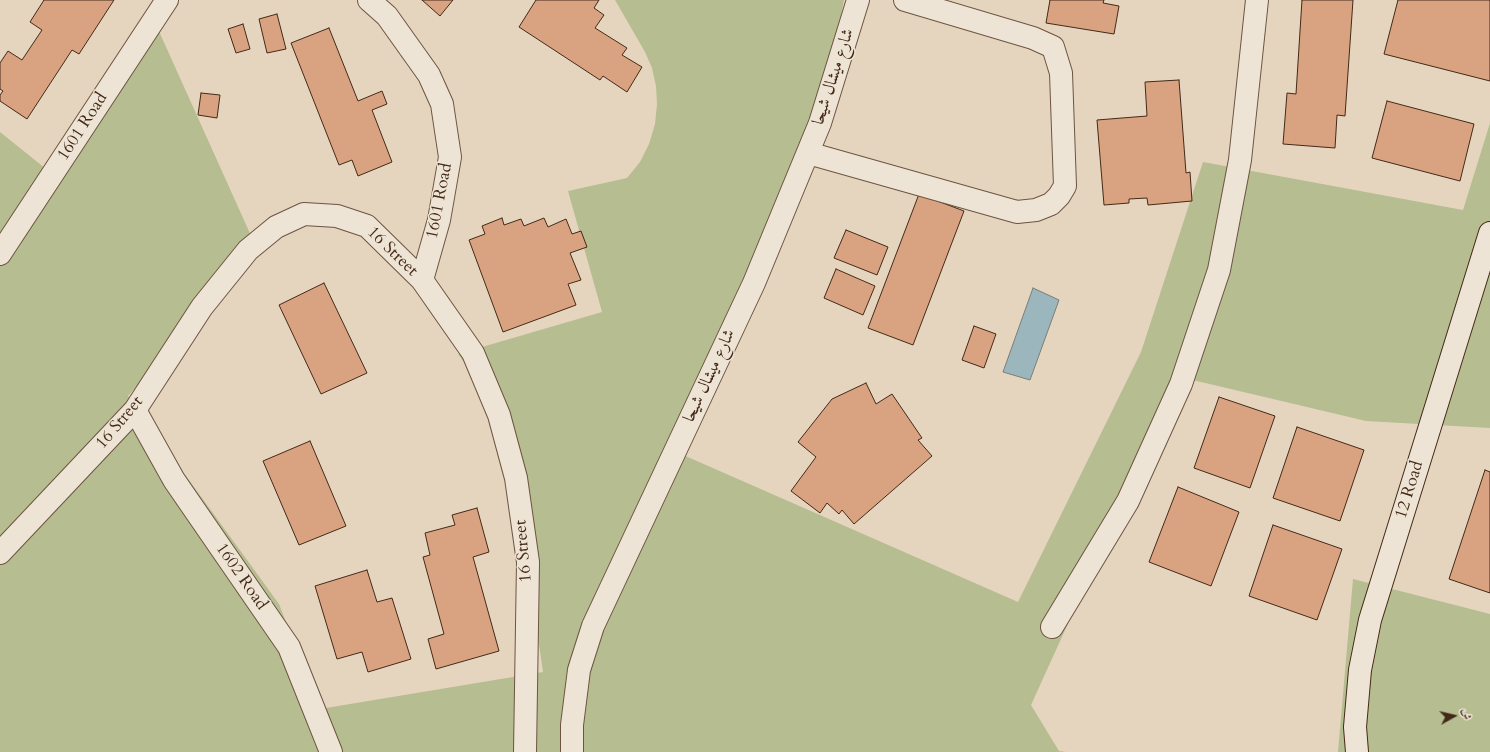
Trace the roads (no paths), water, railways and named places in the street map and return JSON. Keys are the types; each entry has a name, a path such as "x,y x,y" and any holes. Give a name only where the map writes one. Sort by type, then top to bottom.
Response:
{"street":[{"name":"1601 Road","path":"0,254 167,0"},
{"name":"1601 Road","path":"369,0 387,16 429,75 442,104 450,157 438,220 422,280"},
{"name":"شارع ميشال شيحا","path":"572,752 572,726 579,670 593,626 754,283 820,123 858,0"},
{"path":"808,153 1017,212 1036,210 1051,204 1059,196 1065,186 1061,73 1053,47 1032,38 905,0"},
{"path":"1052,627 1128,502 1181,384 1219,270 1240,160 1257,0"},
{"name":"16 Street","path":"0,553 135,410 202,307 248,250 276,227 304,214 337,216 367,226 422,280 473,353 499,415 516,478 528,562 525,752"},
{"name":"12 Road","path":"1357,752 1355,727 1360,670 1370,620 1490,233"},
{"name":"1602 Road","path":"135,410 174,480 290,647 330,752"}],"water":[{"path":"1033,288 1059,300 1030,380 1003,372"}]}
